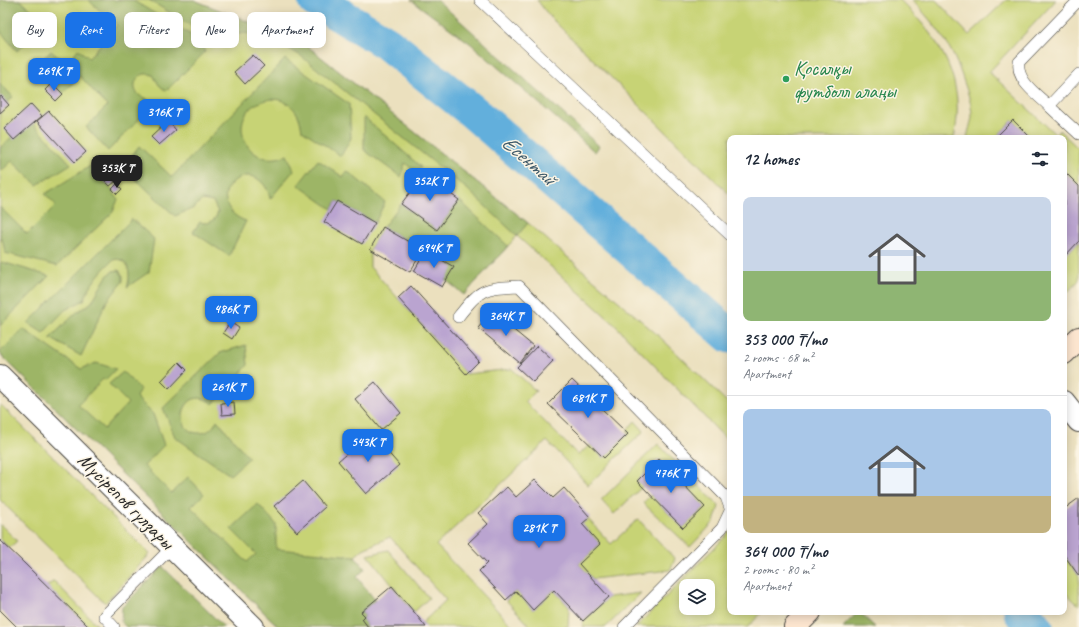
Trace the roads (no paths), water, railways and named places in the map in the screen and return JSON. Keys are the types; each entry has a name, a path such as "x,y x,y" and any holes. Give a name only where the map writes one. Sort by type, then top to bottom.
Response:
{"main road":[{"path":"1067,350 1079,338"},
{"path":"795,627 807,615"}],"street":[{"name":"Мүсірепов гүлзары","path":"0,376 253,627"}],"lane":[{"path":"480,0 727,232"},
{"path":"1078,1 1019,62 1018,70 1022,79 1079,134"},
{"path":"1049,106 1079,74"},
{"path":"458,317 472,299 488,288 519,286 726,497 727,500"},
{"path":"624,627 722,528 727,517"},
{"path":"114,627 104,616 172,547"}],"waterway":[{"name":"Есентай","path":"315,0 387,43 472,111 727,333"},
{"name":"Есентай","path":"1024,615 1036,627"}],"place":[{"name":"Қосалқы футболл алаңы","path":"786,79"}]}
